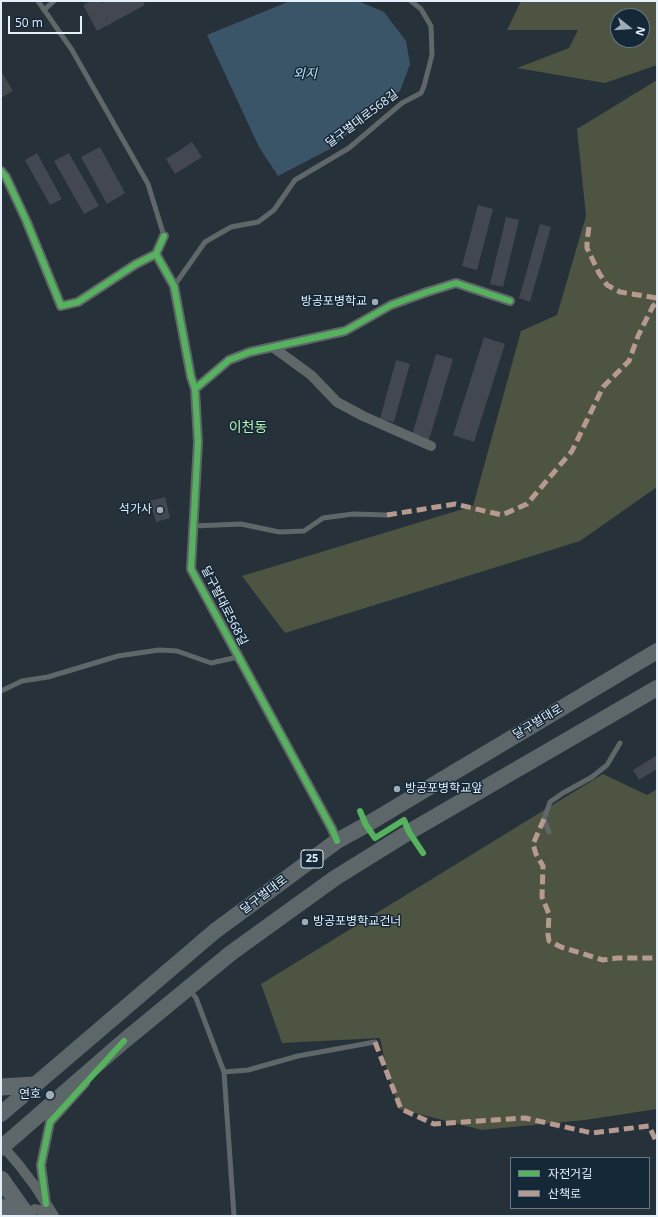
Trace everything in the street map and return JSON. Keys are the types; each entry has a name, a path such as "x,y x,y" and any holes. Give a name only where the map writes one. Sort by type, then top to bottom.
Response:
{"highway":[{"path":"1,1087 35,1085"},
{"path":"1,1179 26,1216"},
{"path":"1,1207 7,1216"}],"main road":[{"name":"달구벌대로","path":"1,1114 215,931 337,841 657,651"},
{"name":"25","path":"1,1146 124,1041 231,953 335,878 409,832 657,688"}],"street":[{"path":"1,171 6,177 26,220 61,306 78,302 136,264 156,254 164,236"},
{"path":"156,254 174,286"},
{"path":"195,389 229,360 250,352 274,348 345,331 391,305 456,283 510,301"},
{"name":"달구벌대로568길","path":"174,286 191,377 195,389 198,442 192,569 238,657 332,829 337,841"},
{"path":"274,348 311,375 337,402 363,416 431,446"},
{"path":"46,1204 41,1165 50,1122 124,1041"},
{"path":"1,1146 19,1165 46,1204 52,1216"},
{"path":"26,1216 35,1209 42,1210 52,1216"}],"lane":[{"path":"38,1 72,50 148,184 164,236"},
{"path":"44,10 54,1"},
{"name":"달구벌대로568길","path":"174,286 205,242 231,227 258,222 274,210 295,180 349,148 402,103 421,94 432,55 431,26 421,9 411,1"},
{"path":"193,526 241,524 279,532 304,531 323,518 353,514 387,516"},
{"name":"달구벌대로568길","path":"1,691 22,681 48,677 118,656 159,650 177,651 211,664 238,657"},
{"path":"549,832 544,819 550,802 592,777 607,766 620,743"},
{"path":"188,988 196,998 224,1072 234,1216"},
{"path":"224,1072 248,1070 298,1056 375,1042"}],"green space":[{"path":"521,1 657,1 657,65 605,83 517,68 569,48 578,30 507,30"},
{"path":"657,80 657,487 580,541 285,633 242,576 473,506 521,331 557,315 586,216 577,129"},
{"path":"603,774 647,795 657,789 657,1109 585,1120 482,1130 399,1109 387,1071 380,1038 282,1043 261,984"}],"water":[{"name":"외지","path":"290,1 358,1 384,12 406,41 410,64 400,91 376,108 330,149 278,176 259,147 207,35"}],"building":[{"path":"91,1 100,1 101,3 105,1 143,1 145,5 97,31 83,5"},
{"path":"1,71 13,91 1,98"},
{"path":"192,142 202,157 175,174 166,159"},
{"path":"100,147 125,193 107,204 81,157"},
{"path":"37,153 62,199 50,205 25,160"},
{"path":"69,153 99,206 84,214 54,161"},
{"path":"478,205 493,209 477,270 462,266"},
{"path":"506,217 519,220 503,287 490,284"},
{"path":"540,224 551,227 530,302 519,298"},
{"path":"484,337 505,344 474,442 453,435"},
{"path":"436,354 453,359 429,440 412,435"},
{"path":"396,360 410,364 394,422 380,419"},
{"name":"석가사","path":"165,497 170,518 156,522 150,501"},
{"path":"657,755 657,769 639,780 633,770"}],"marked path":[{"path":"589,227 587,248 599,273 607,285 620,292 657,298"},
{"path":"387,515 455,504 502,515 527,504 572,451 603,387 629,361 638,336 653,306 657,303"},
{"path":"544,819 533,844 536,854 543,866 542,897 549,914 549,941 561,947 603,960 617,958 657,958"},
{"path":"375,1042 401,1109 434,1124 525,1118 592,1133 649,1126 657,1143"}],"cycle path":[{"path":"1,171 6,177 26,220 61,306 78,302 136,264 156,254"},
{"path":"164,236 156,254 174,286 191,377 195,389 198,442 191,569 332,829 337,841"},
{"path":"195,389 229,360 250,352 345,331 391,305 456,283 510,301"},
{"path":"360,811 366,825 375,838 404,820 409,832 423,853"},
{"path":"46,1204 41,1165 50,1122 124,1041"}],"place":[{"name":"방공포병학교","path":"375,302"},
{"name":"석가사","path":"160,510"},
{"name":"방공포병학교앞","path":"397,789"},
{"name":"방공포병학교건너","path":"305,922"},
{"name":"연호","path":"50,1095"}],"district":[{"name":"이천동","path":"248,428"}]}
